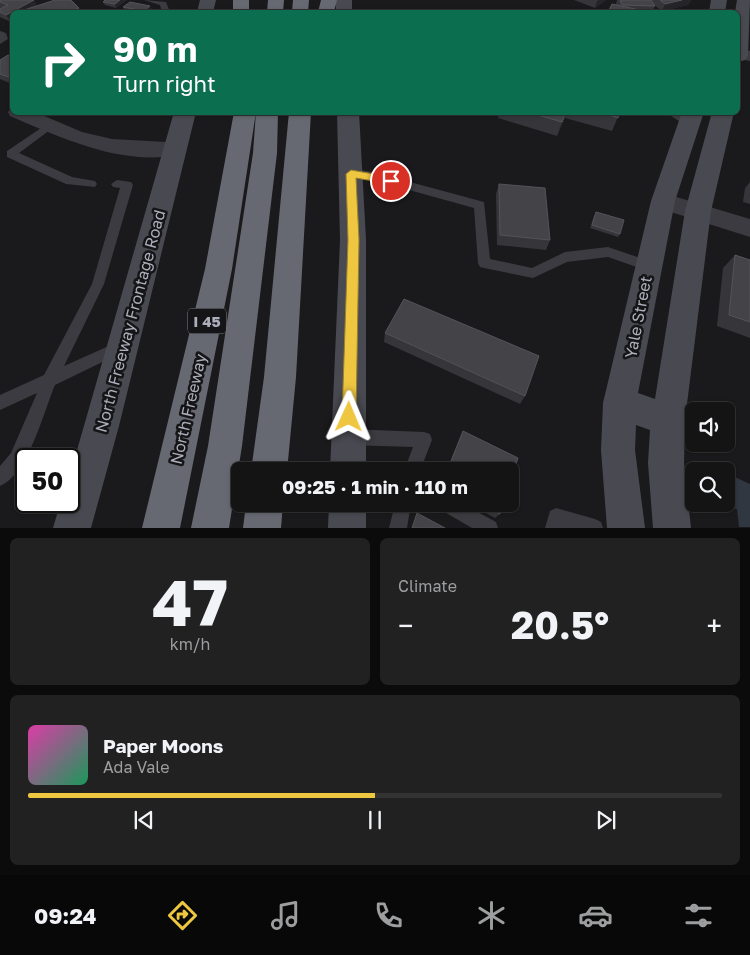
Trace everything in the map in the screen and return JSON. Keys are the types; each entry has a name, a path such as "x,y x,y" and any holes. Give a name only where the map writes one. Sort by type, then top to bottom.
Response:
{"highway":[{"name":"North Freeway","path":"161,528 196,374 236,180 245,115"},
{"name":"I 45","path":"210,528 225,446 265,153 267,115"},
{"path":"270,462 280,377 300,116"},
{"path":"262,528 264,512"}],"main road":[{"path":"740,39 745,0"},
{"name":"North Freeway Frontage Road","path":"72,528 124,345 184,115"},
{"path":"348,115 353,240 348,462"},
{"path":"672,528 666,464 668,420 698,212 722,115"},
{"name":"Yale Street","path":"626,528 618,450 620,403 663,201 691,118"},
{"path":"620,403 668,420"},
{"path":"347,528 348,512"}],"street":[{"path":"24,115 50,126 112,146 148,149 177,148"},
{"path":"663,201 750,228"}],"lane":[{"path":"148,0 163,4 165,10"},
{"path":"50,126 11,154 70,181 91,184"},
{"path":"351,174 373,176 480,205 484,263 533,273 565,257 608,252 648,266"},
{"path":"1,476 17,459 50,379 98,284 127,185 117,184"},
{"path":"0,403 124,345"},
{"path":"349,437 424,440 415,462"},
{"path":"398,528 401,512"},
{"path":"461,512 490,528"},
{"path":"554,528 556,517 595,528"}],"shaded area":[{"path":"735,477 750,484 750,527 739,527 737,509 735,509"}],"building":[{"path":"0,0 34,0 15,10 10,10 10,13 6,15 0,12 0,9 8,5 0,2"},
{"path":"55,0 71,0 79,8 73,10 24,10"},
{"path":"105,0 120,0 115,4 103,2"},
{"path":"620,0 651,0 655,6 622,5"},
{"path":"660,0 682,0 665,4"},
{"path":"130,2 150,6 145,10 123,7"},
{"path":"612,4 640,10 609,10"},
{"path":"8,55 10,56 10,77 0,74 0,60"},
{"path":"538,115 565,115 562,122"},
{"path":"499,184 545,188 550,240 500,235"},
{"path":"596,212 624,220 620,234 592,225"},
{"path":"735,255 750,260 750,322 729,315"},
{"path":"404,299 539,356 525,396 385,333"},
{"path":"463,431 518,458 517,462 451,462"},
{"path":"417,513 445,528 412,528"}],"route":[{"path":"349,417 353,240 351,174 373,176 391,181"}]}
